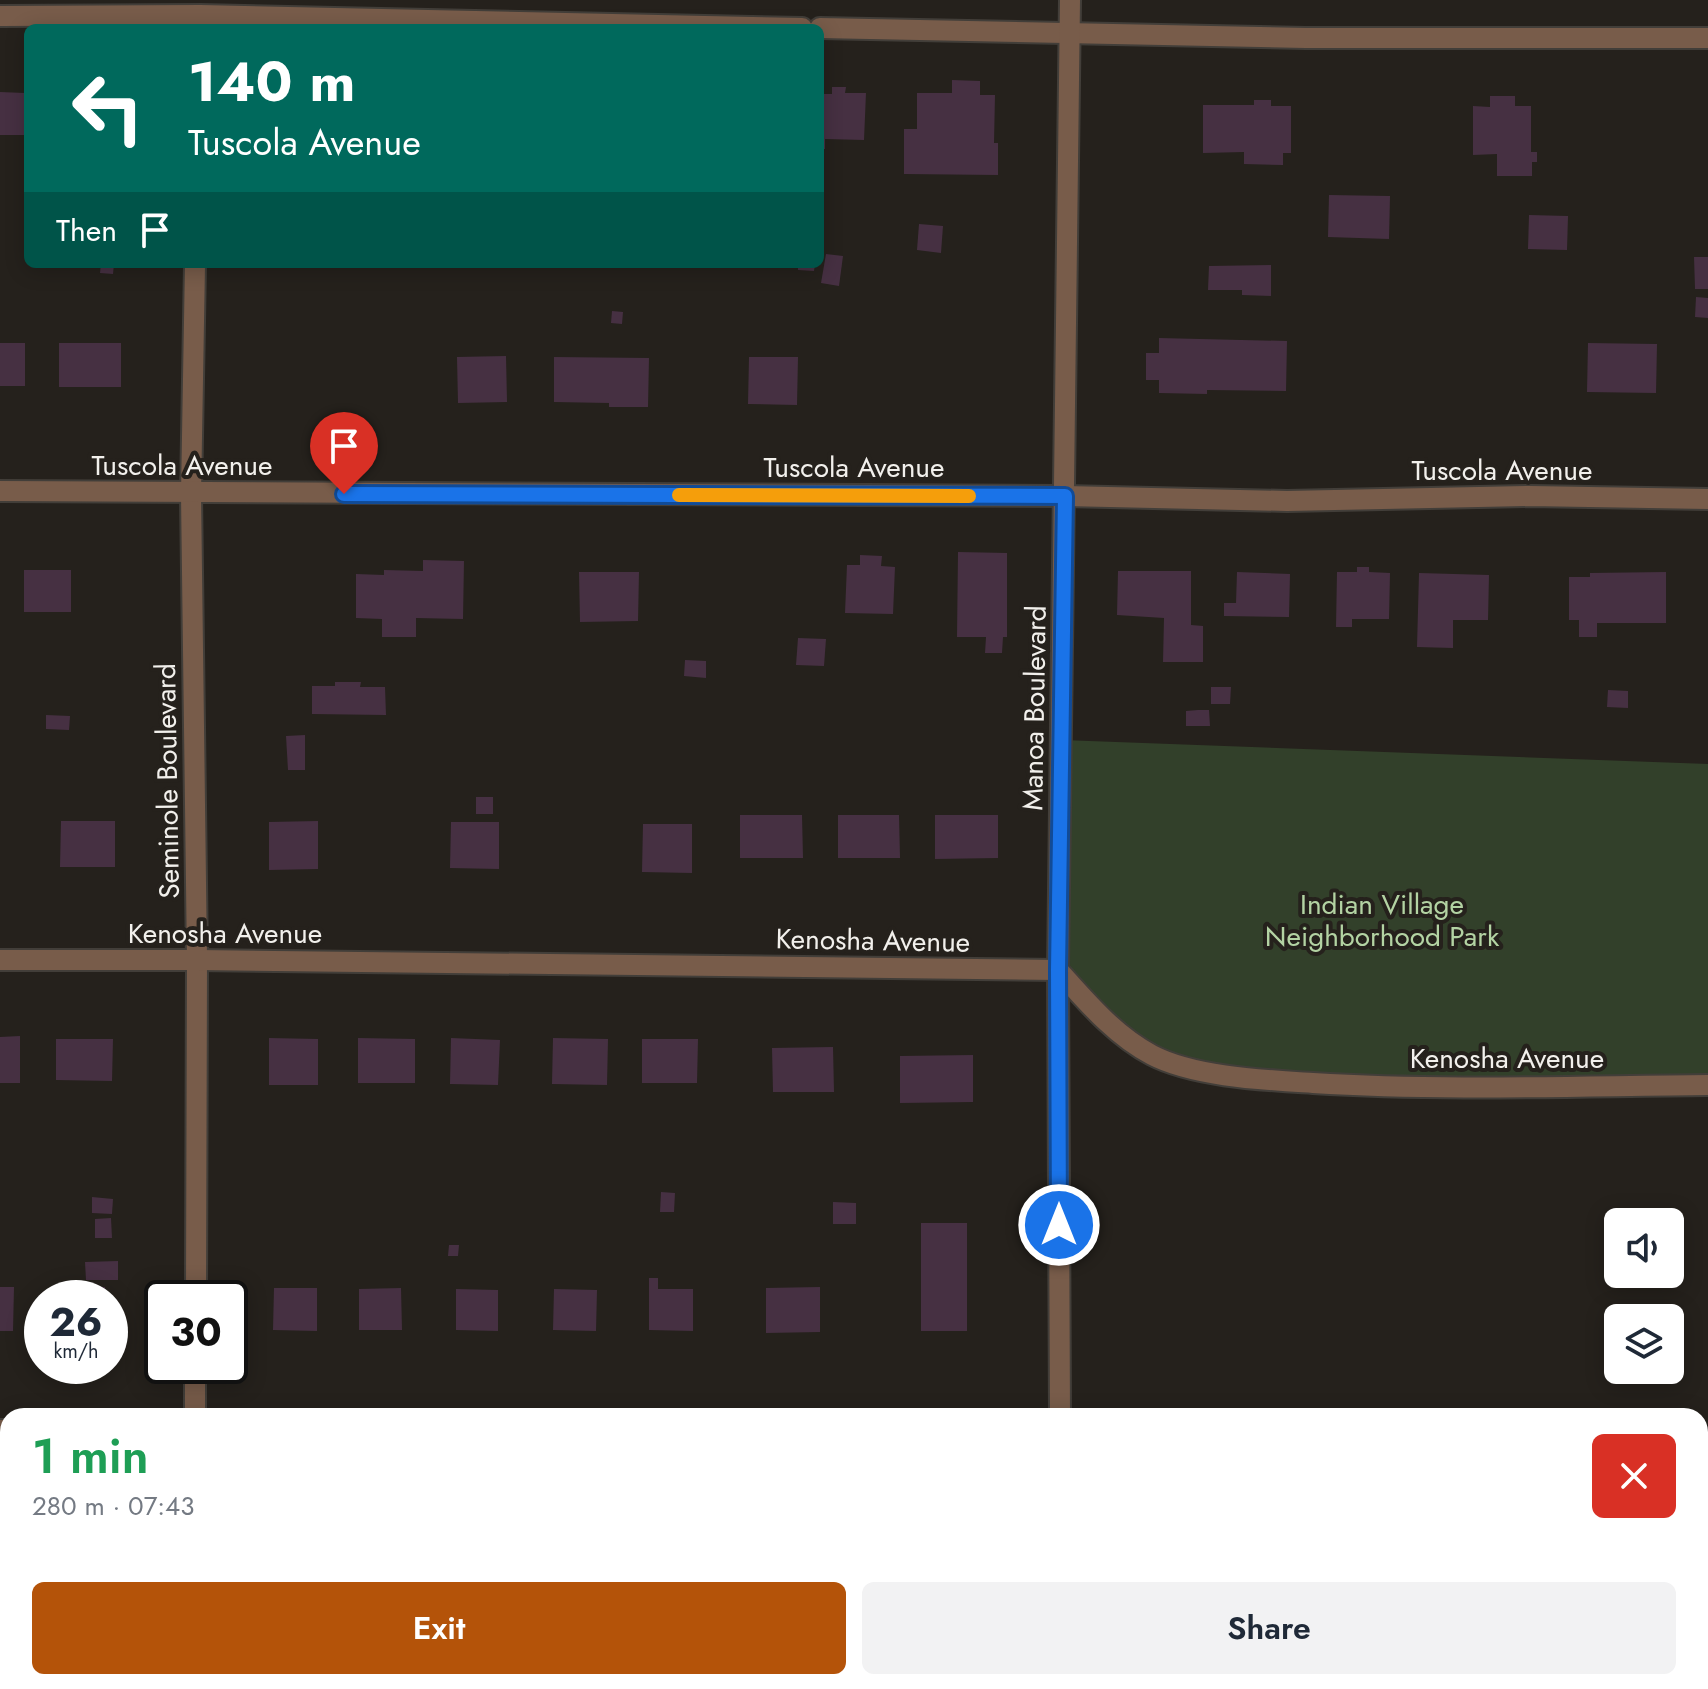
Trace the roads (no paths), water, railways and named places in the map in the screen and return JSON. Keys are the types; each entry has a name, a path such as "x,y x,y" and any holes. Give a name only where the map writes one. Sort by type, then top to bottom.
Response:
{"street":[{"name":"Manoa Boulevard","path":"1060,1408 1058,970 1070,0"},
{"path":"0,16 200,14 630,24"},
{"path":"824,28 1306,38 1708,38"},
{"name":"Seminole Boulevard","path":"195,268 191,494 197,960 196,1280"},
{"name":"Tuscola Avenue","path":"0,491 1065,496 1287,501 1530,496 1708,499"},
{"name":"Kenosha Avenue","path":"0,960 1058,970 1103,1021 1153,1055 1207,1072 1270,1081 1373,1087 1708,1085"},
{"path":"195,1384 195,1408"}],"park label":[{"name":"Indian Village Neighborhood Park","path":"1382,920"}]}
